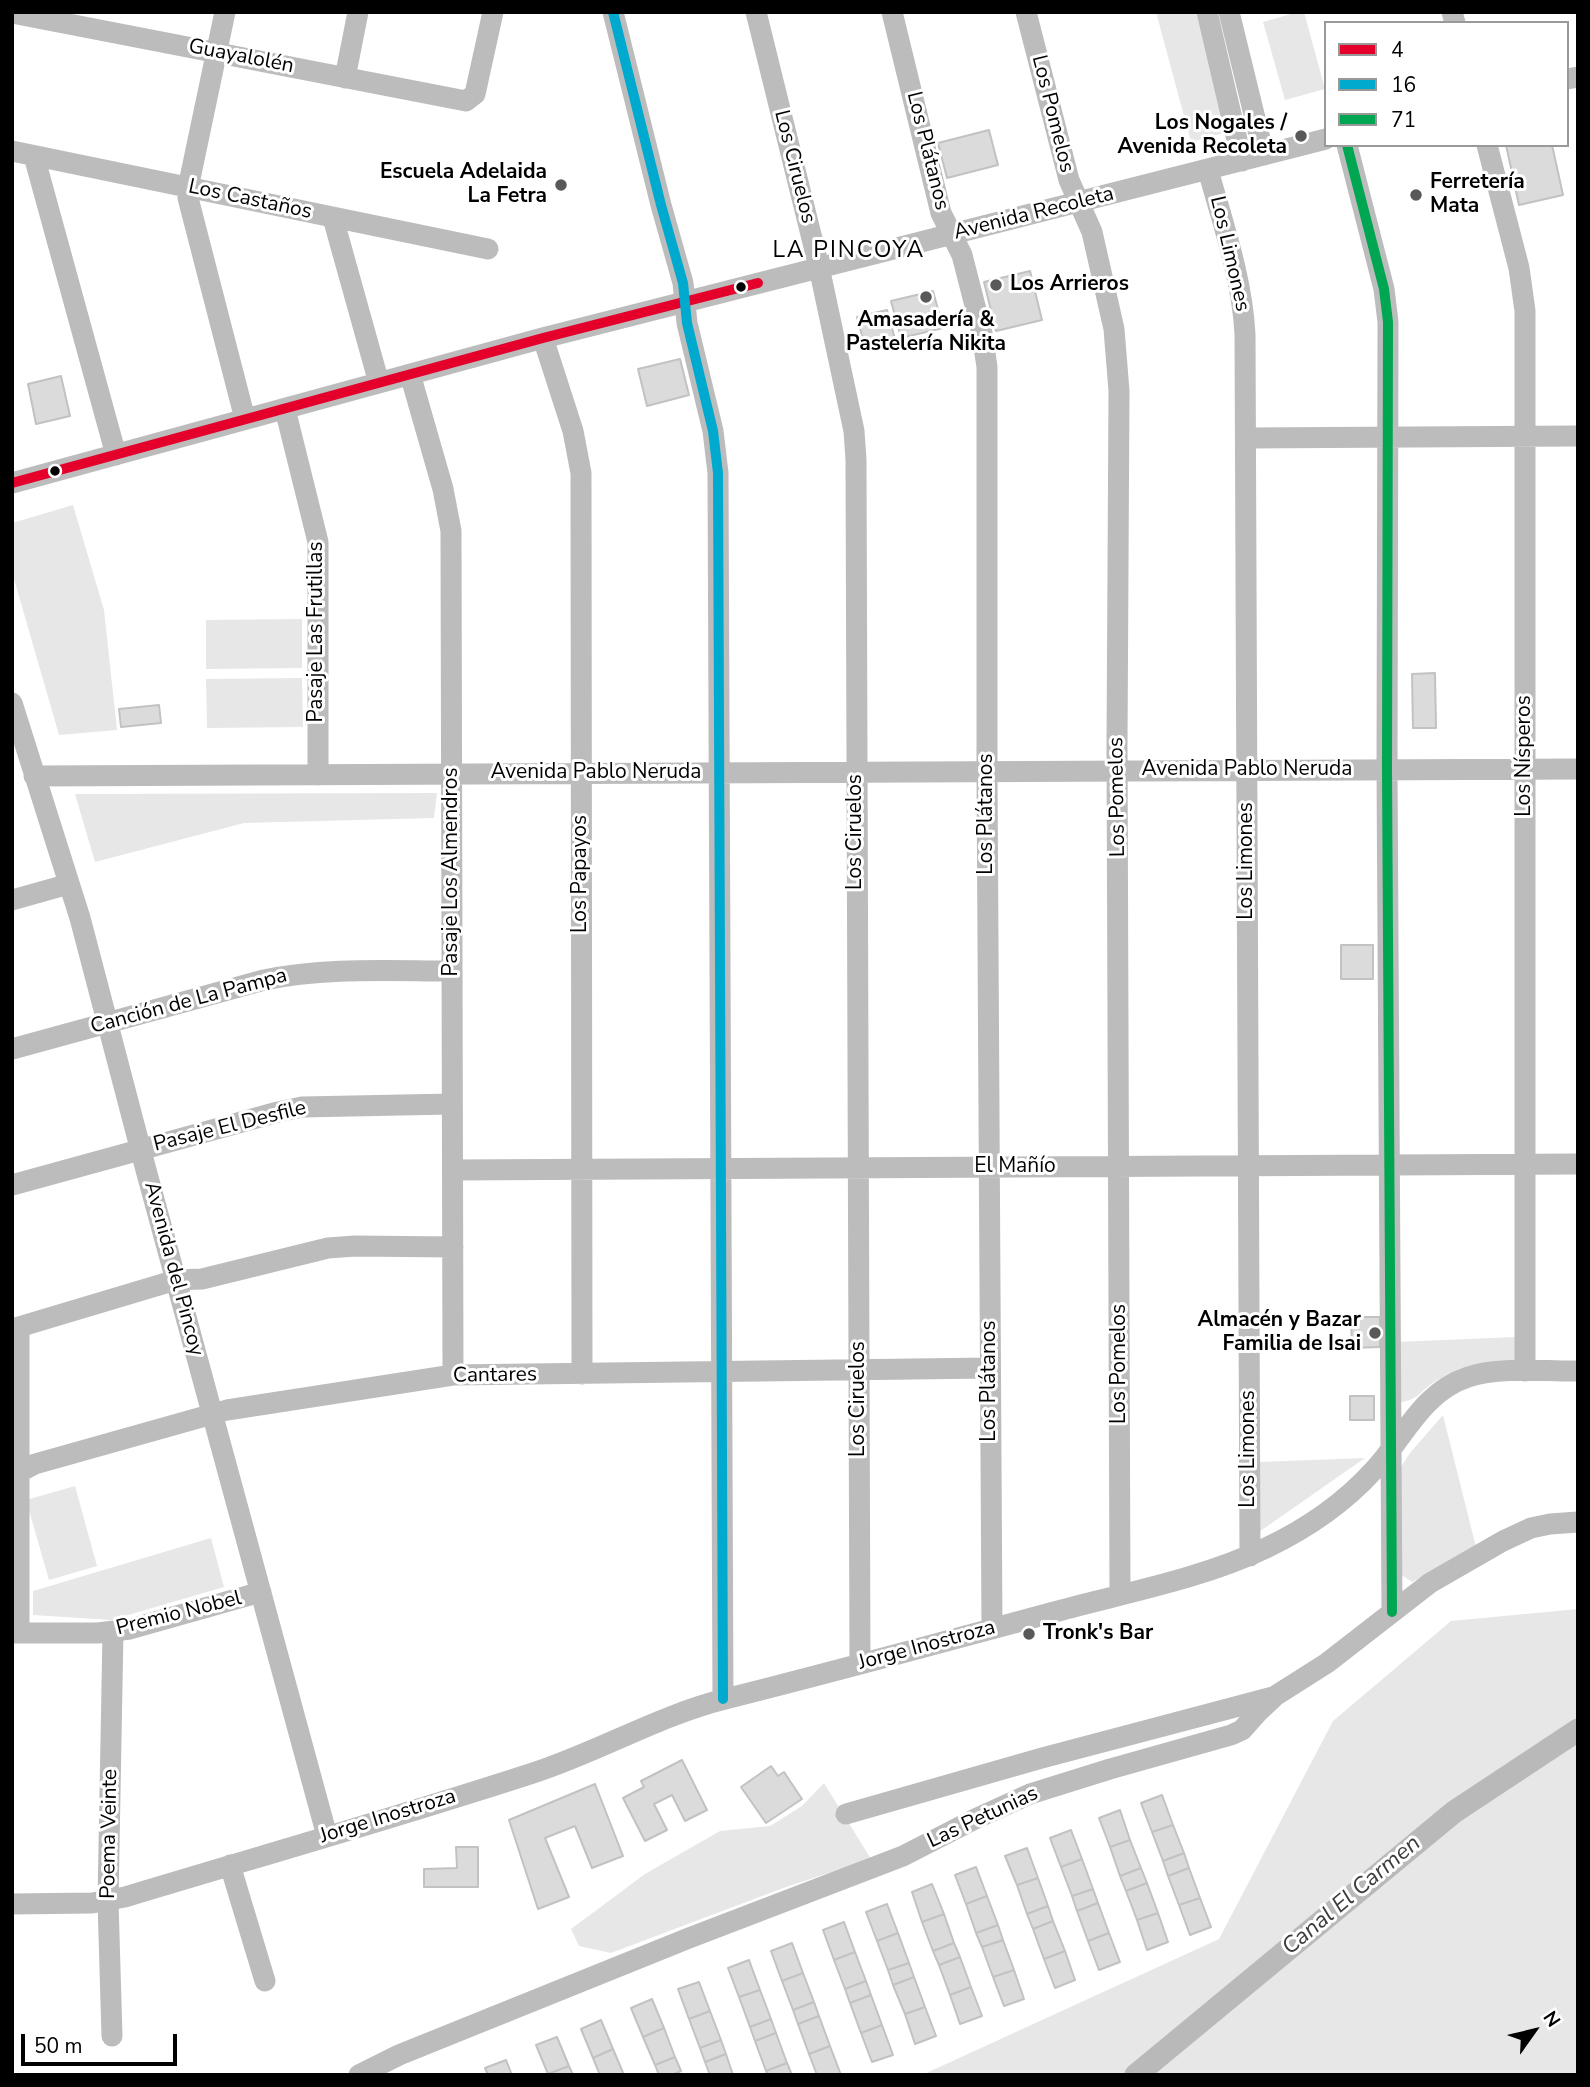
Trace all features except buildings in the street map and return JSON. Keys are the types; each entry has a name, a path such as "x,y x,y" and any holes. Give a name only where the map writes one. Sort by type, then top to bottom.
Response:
{"street":[{"path":"225,12 188,188 190,212 245,419"},
{"path":"345,78 358,12"},
{"name":"Guayalolén","path":"12,13 89,20 216,53 462,101 469,100 475,94 493,12"},
{"path":"613,12 683,283 687,323 713,431 718,473 723,1699"},
{"name":"Los Ciruelos","path":"756,12 819,267 854,431 860,1664"},
{"name":"Los Plátanos","path":"892,12 941,213 962,255 982,333 987,367 992,1629"},
{"name":"Los Pomelos","path":"1027,12 1069,180 1092,232 1114,329 1118,361 1120,1595"},
{"path":"1207,12 1242,161"},
{"path":"1229,12 1264,155"},
{"name":"Avenida Recoleta","path":"12,483 543,338 1324,140"},
{"path":"1348,147 1384,289 1388,322 1387,769 1392,1612"},
{"name":"Los Nísperos","path":"1488,147 1524,297 1525,1371"},
{"name":"Los Castaños","path":"12,151 488,249"},
{"path":"34,156 116,455"},
{"name":"Los Limones","path":"1208,170 1244,309 1250,1556"},
{"path":"333,218 379,383"},
{"name":"Los Papayos","path":"543,338 573,431 581,473 582,1374"},
{"name":"Pasaje Los Almendros","path":"410,374 443,489 451,531 453,1375"},
{"name":"Pasaje Las Frutillas","path":"285,408 318,542 318,775"},
{"path":"1246,438 1578,436"},
{"name":"Avenida del Pincoy","path":"12,703 80,918 106,1023 327,1836"},
{"name":"Avenida Pablo Neruda","path":"34,776 1578,769"},
{"path":"12,900 69,884"},
{"name":"Canción de La Pampa","path":"12,1049 290,974 452,971"},
{"name":"Pasaje El Desfile","path":"12,1185 278,1111 302,1107 453,1104"},
{"name":"El Mañío","path":"453,1170 1578,1164"},
{"path":"16,1633 16,1328 176,1280 202,1279 328,1248 453,1247"},
{"name":"Cantares","path":"16,1474 35,1464 227,1410 453,1375 990,1368"},
{"name":"Jorge Inostroza","path":"12,1904 108,1901 536,1772 723,1699 1208,1571 1250,1556 1294,1533 1335,1505 1365,1479 1391,1450 1418,1412 1433,1397 1457,1381 1480,1374 1578,1371"},
{"name":"Las Petunias","path":"359,2075 400,2055 688,1938 903,1856 1030,1794 1231,1735 1242,1730 1275,1696 1326,1663 1430,1583 1531,1528 1578,1522"},
{"name":"Premio Nobel","path":"16,1633 113,1632 261,1592"},
{"name":"Poema Veinte","path":"112,2036 108,1901 113,1632"},
{"path":"846,1814 1275,1696"},
{"path":"230,1865 265,1981"}],"shaded area":[{"path":"1156,12 1196,12 1227,132 1191,142"},
{"path":"1304,12 1324,89 1285,100 1263,22"},
{"path":"73,505 104,610 117,730 59,735 12,572 12,523"},
{"path":"302,619 302,668 206,669 206,620"},
{"path":"302,678 303,727 207,728 206,679"},
{"path":"437,793 434,818 244,823 95,862 75,794"},
{"path":"1516,1337 1516,1362 1484,1363 1466,1367 1446,1375 1415,1397 1399,1402 1396,1342"},
{"path":"1443,1415 1476,1547 1412,1582 1400,1574 1399,1470"},
{"path":"1365,1458 1256,1534 1259,1462"},
{"path":"75,1486 97,1566 49,1580 26,1500"},
{"path":"211,1538 224,1587 111,1620 33,1615 33,1591"},
{"path":"1578,1609 1578,2075 922,2075 1219,1939 1333,1721 1451,1621"},
{"path":"824,1783 871,1859 786,1887 611,1953 579,1946 571,1929 645,1874 720,1831 770,1826 802,1806"}],"waterway":[{"name":"Canal El Carmen","path":"1136,2075 1454,1812 1578,1730"}],"transit line":[{"name":"16","path":"613,12 683,283 687,323 713,431 718,473 723,1699"},
{"name":"71","path":"1348,147 1384,289 1388,322 1387,769 1392,1612"},
{"name":"4","path":"12,483 543,338 758,283"}],"place":[{"name":"Los Nogales / Avenida Recoleta","path":"1301,136"},
{"name":"Escuela Adelaida La Fetra","path":"561,185"},
{"name":"Ferretería Mata","path":"1416,195"},
{"name":"Los Arrieros","path":"996,285"},
{"name":"Amasadería & Pastelería Nikita","path":"926,297"},
{"name":"Almacén y Bazar Familia de Isai","path":"1375,1333"},
{"name":"Tronk's Bar","path":"1029,1634"}],"district":[{"name":"LA PINCOYA","path":"849,251"}]}
